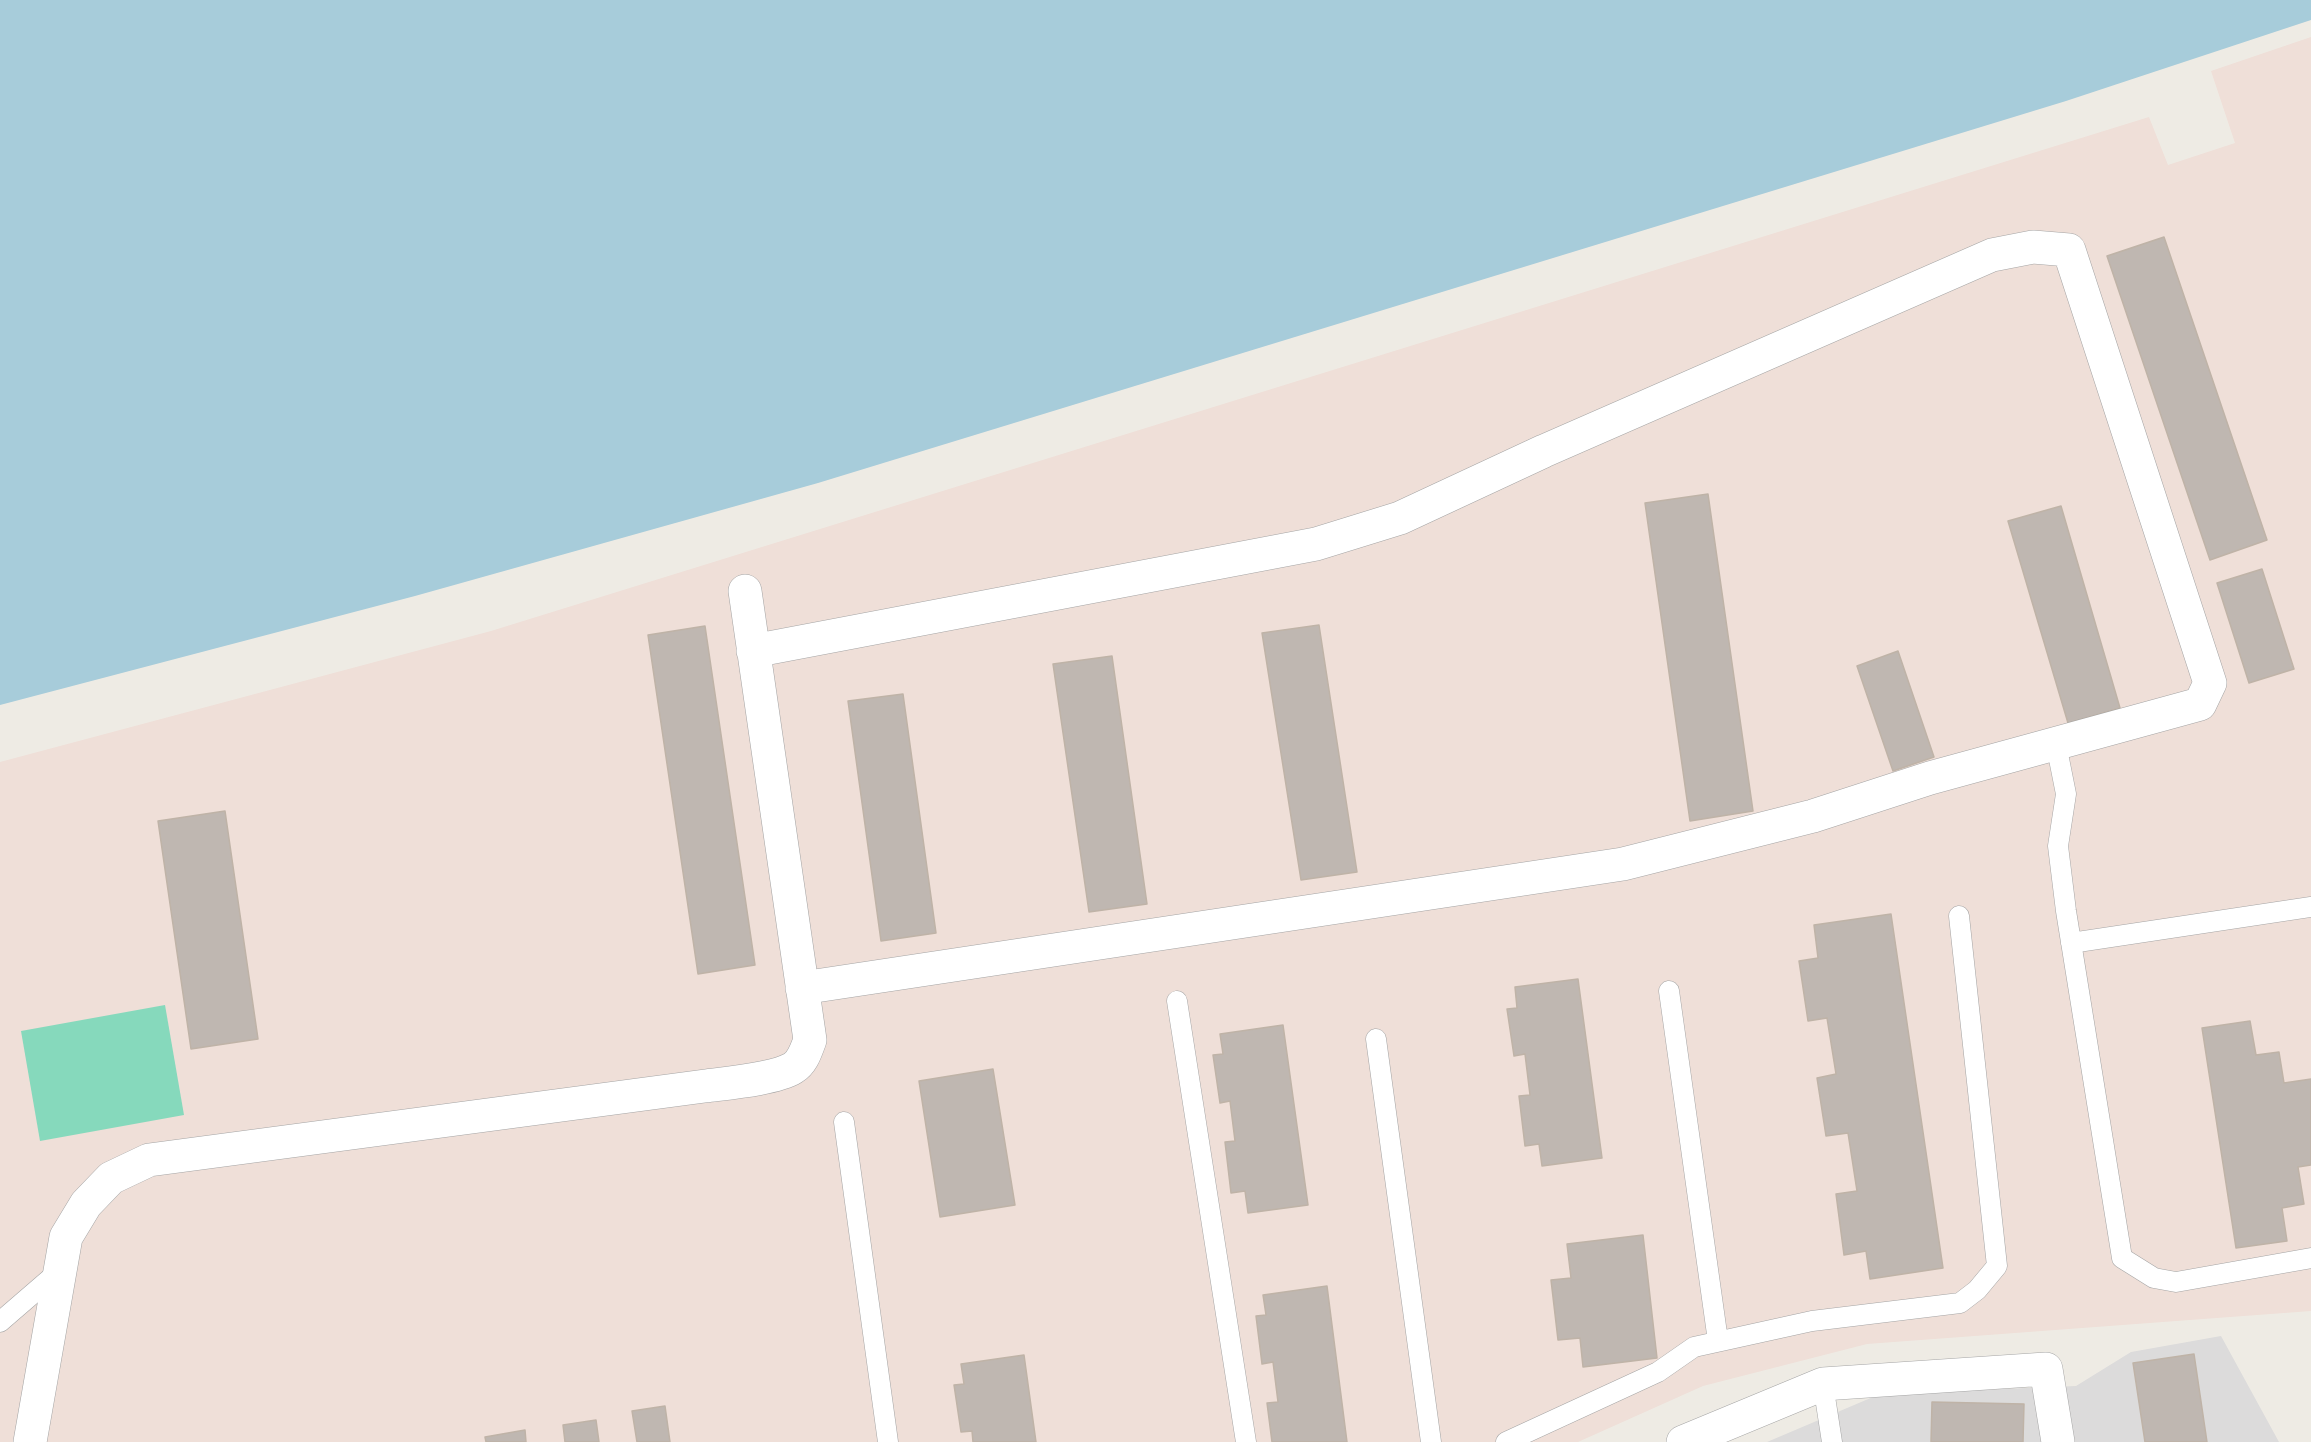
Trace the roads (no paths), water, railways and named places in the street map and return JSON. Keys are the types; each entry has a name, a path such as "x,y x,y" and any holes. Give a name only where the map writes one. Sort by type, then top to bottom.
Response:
{"street":[{"path":"753,651 1316,544 1400,518 1544,451 1992,255 2033,247 2069,250 2210,682 2200,704 1930,778 1813,816 1623,864 802,988"},
{"path":"30,1442 66,1237 86,1203 111,1178 149,1160 773,1075 794,1068 803,1058 810,1040 744,591"},
{"path":"1683,1442 1823,1384 2046,1369 2058,1442"}],"lane":[{"path":"2056,744 2066,794 2058,846 2071,943 2122,1258 2154,1278 2175,1282 2311,1258"},
{"path":"2071,943 2311,907"},
{"path":"1506,1442 1658,1372 1694,1347 1812,1321 1960,1303 1977,1290 1997,1266 1959,916"},
{"path":"1669,991 1718,1341"},
{"path":"1177,1001 1246,1442"},
{"path":"1377,1039 1431,1442"},
{"path":"844,1122 888,1442"},
{"path":"0,1322 60,1270"},
{"path":"1823,1384 1832,1442"}],"water":[{"path":"0,0 2311,0 2311,20 2066,101 818,483 415,596 0,705"}]}
